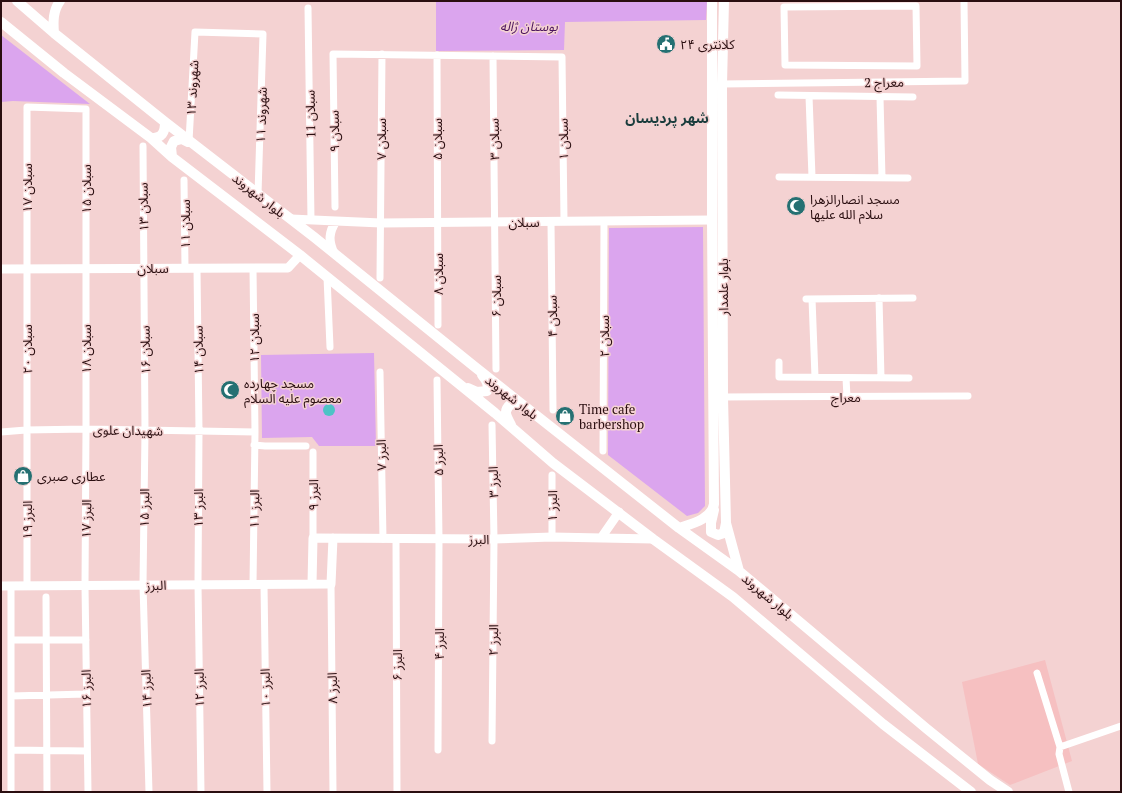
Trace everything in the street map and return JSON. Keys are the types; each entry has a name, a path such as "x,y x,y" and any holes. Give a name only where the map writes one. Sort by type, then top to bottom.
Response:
{"main road":[{"name":"بلوار شهروند","path":"17,1 54,33 190,142 291,219 679,528 739,571 927,729 990,780 1008,792"},
{"path":"54,33 54,15 60,1"},
{"name":"بلوار علمدار","path":"712,1 712,220 715,496 711,532 718,535 724,533 726,523 722,84 724,1"},
{"name":"بلوار شهروند","path":"1,22 64,73 151,138 172,158 300,255 456,381 553,463 653,539 733,597 883,724 971,792"},
{"path":"151,138 157,138 163,134 165,122"},
{"path":"172,158 171,147 174,141 182,139 190,142"},
{"path":"712,220 723,219"},
{"path":"456,381 477,392 487,391 487,382 475,367"},
{"path":"515,430 505,411 508,407 511,404 530,410"},
{"path":"679,528 709,515 714,510"},
{"name":"بلوار علمدار","path":"726,523 739,571"},
{"path":"990,780 995,787 993,792"}],"street":[{"name":"معراج 2","path":"722,84 965,81 964,1"},
{"path":"850,4 916,6 917,66 785,65 784,7 850,4"},
{"name":"سبلان 11","path":"308,8 311,220"},
{"name":"شهروند ۱۱","path":"194,34 195,32 263,34 258,194"},
{"name":"شهروند ۱۳","path":"190,142 194,34"},
{"name":"سبلان ۹","path":"335,207 333,54 382,54"},
{"path":"382,54 494,56"},
{"name":"سبلان ۷","path":"380,278 382,54"},
{"name":"سبلان ۵","path":"437,55 438,222"},
{"name":"سبلان ۱","path":"494,56 562,57 564,222"},
{"name":"سبلان ۳","path":"494,56 495,222"},
{"path":"842,83 842,96"},
{"path":"778,96 913,97"},
{"path":"809,96 812,177"},
{"path":"880,97 882,178"},
{"name":"سبلان ۱۷","path":"27,269 27,107 86,109"},
{"name":"سبلان ۱۵","path":"86,109 86,269"},
{"name":"سبلان ۱۳","path":"143,146 144,268"},
{"path":"779,177 908,178"},
{"name":"سبلان ۱۱","path":"184,180 185,268"},
{"name":"سبلان","path":"291,219 380,223 712,220"},
{"path":"334,253 331,247 330,233 336,221"},
{"name":"سبلان ۲","path":"604,221 604,451"},
{"name":"سبلان ۸","path":"438,222 438,325"},
{"name":"سبلان ۶","path":"495,222 496,369"},
{"name":"سبلان ۴","path":"551,222 553,410"},
{"name":"سبلان","path":"1,269 288,268 300,255"},
{"name":"سبلان ۱۶","path":"144,268 145,431"},
{"name":"سبلان ۱۴","path":"197,268 199,431"},
{"name":"سبلان ۱۲","path":"253,268 254,432"},
{"name":"سبلان ۲۰","path":"26,430 27,269"},
{"name":"سبلان ۱۸","path":"86,269 86,429"},
{"path":"327,277 330,346"},
{"path":"879,298 881,378"},
{"path":"815,377 809,299 913,298"},
{"path":"779,362 779,377 909,378"},
{"name":"البرز ۷","path":"380,372 383,539"},
{"path":"846,378 847,397"},
{"name":"البرز ۵","path":"436,380 440,539"},
{"name":"معراج","path":"724,397 968,396"},
{"name":"البرز ۳","path":"492,425 494,539"},
{"name":"شهیدان علوی","path":"1,432 86,429 254,432"},
{"name":"البرز ۱۷","path":"85,586 86,429"},
{"name":"البرز ۱۹","path":"26,430 27,586"},
{"name":"البرز ۱۵","path":"143,585 145,431"},
{"name":"البرز ۱۳","path":"198,584 199,431"},
{"name":"البرز ۱۱","path":"253,585 254,432"},
{"path":"254,445 306,446"},
{"name":"البرز ۹","path":"313,452 313,538"},
{"name":"البرز ۱","path":"552,475 552,537"},
{"path":"601,538 619,512"},
{"name":"البرز","path":"313,538 494,539 552,537 653,539"},
{"path":"312,584 313,538"},
{"path":"331,584 332,538"},
{"name":"البرز ۶","path":"396,539 397,792"},
{"name":"البرز ۴","path":"438,750 440,539"},
{"name":"البرز ۲","path":"492,742 494,539"},
{"name":"البرز ۱۲","path":"198,584 201,792"},
{"name":"البرز","path":"1,586 331,584"},
{"name":"البرز ۸","path":"331,584 333,792"},
{"name":"البرز ۱۴","path":"143,585 149,792"},
{"name":"البرز ۱۰","path":"264,585 267,792"},
{"path":"11,586 11,792"},
{"name":"البرز ۱۶","path":"85,586 88,792"},
{"path":"46,598 47,792"},
{"path":"11,640 86,640"},
{"path":"1037,673 1060,747 1059,754 1069,792"},
{"path":"11,696 86,694"},
{"path":"1060,747 1121,726"},
{"path":"11,750 87,751"}],"shaded area":[{"path":"1045,660 1072,761 1010,785 978,764 962,682"}],"green space":[{"name":"بوستان ژاله","path":"436,1 707,1 706,20 565,22 564,50 436,51"},
{"path":"1,35 90,104 13,101 1,102"},
{"path":"703,227 705,506 698,513 687,516 608,455 609,228"},
{"path":"374,353 376,446 319,446 312,437 262,438 261,355"}],"water":[{"path":"331,404 334,405 334,415 327,416 324,415 323,408 324,405"}],"place":[{"name":"کلانتری ۲۴","path":"666,44"},
{"name":"مسجد انصارالزهرا سلام الله علیها","path":"796,206"},
{"name":"مسجد چهارده معصوم علیه السلام","path":"230,390"},
{"name":"Time cafe barbershop","path":"565,416"},
{"name":"عطاری صبری","path":"23,476"}],"district":[{"name":"شهر پردیسان","path":"667,118"}]}
